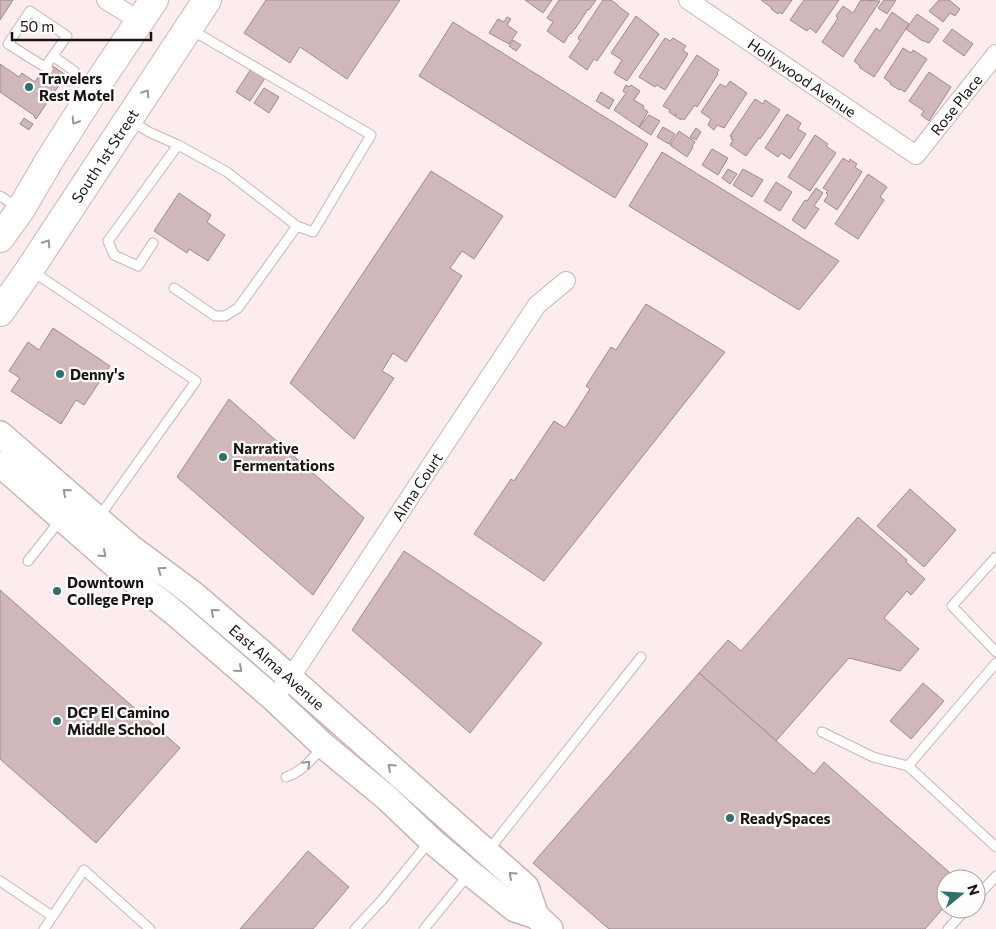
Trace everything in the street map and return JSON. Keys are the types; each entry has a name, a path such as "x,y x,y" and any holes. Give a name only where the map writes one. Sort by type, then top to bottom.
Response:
{"main road":[{"name":"South 1st Street","path":"0,312 30,270 206,0"},
{"path":"0,238 10,203 49,161 87,84 101,79 147,11"},
{"name":"East Alma Avenue","path":"0,434 130,547 193,594 291,678 526,887 541,924"},
{"name":"East Alma Avenue","path":"0,464 122,571 176,614 273,698 324,746 387,798 431,840 515,909 541,924"}],"street":[{"path":"106,0 147,11"},
{"name":"Hollywood Avenue","path":"688,0 916,155"},
{"name":"Rose Place","path":"916,155 996,54"},
{"name":"Alma Court","path":"273,698 291,678 537,305 566,281"}],"lane":[{"path":"30,11 67,36 53,56 46,68 8,44 30,11"},
{"path":"128,119 149,132 178,145 227,172 297,226 313,232 371,135 188,28"},
{"path":"53,56 74,71 87,84"},
{"path":"63,79 87,84"},
{"path":"153,244 138,266 114,255 108,241 178,145"},
{"path":"174,288 215,316 225,316 238,308 297,226"},
{"path":"30,270 196,381 98,519"},
{"path":"28,561 61,518"},
{"path":"996,557 952,606 996,652"},
{"path":"487,852 641,657"},
{"path":"908,766 996,663"},
{"path":"822,732 873,758 908,766 996,847"},
{"path":"286,777 295,774 303,768 324,746"},
{"path":"355,929 382,900 431,840"},
{"path":"44,929 84,870 150,929"},
{"path":"424,929 470,873"},
{"path":"986,887 996,876"},
{"path":"0,881 52,916"},
{"path":"948,929 957,919"}],"building":[{"path":"0,0 13,0 0,20"},
{"path":"266,0 400,0 347,79 300,47 290,63 244,33"},
{"path":"525,0 552,0 543,13"},
{"path":"559,0 596,0 564,43 547,31 553,22 547,18"},
{"path":"603,0 611,0 629,14 597,61 594,59 587,70 569,57 580,41 578,38"},
{"path":"761,0 792,0 782,14 779,12 778,14"},
{"path":"804,0 839,0 816,33 810,28 807,31 790,20"},
{"path":"861,0 880,1 843,57 822,42 838,18 836,16 843,6 853,13"},
{"path":"884,0 896,0 887,14 878,8"},
{"path":"939,0 949,0 960,9 955,16 950,13 943,22 929,11"},
{"path":"892,12 909,24 874,77 859,67 854,61 876,28 880,31"},
{"path":"917,14 939,29 929,43 921,40 906,29"},
{"path":"636,16 659,34 627,81 614,73 622,60 611,53"},
{"path":"507,17 511,19 507,25 517,32 509,44 489,33 498,19 504,22"},
{"path":"453,22 648,144 615,198 419,76"},
{"path":"952,29 973,44 964,56 943,41"},
{"path":"665,38 670,41 673,38 686,46 683,50 688,54 665,90 657,85 655,87 639,77"},
{"path":"513,40 521,45 516,51 509,46"},
{"path":"903,48 911,53 913,50 927,59 905,92 890,84 884,78"},
{"path":"697,55 719,70 697,107 695,105 684,120 669,112 670,110 663,106"},
{"name":"Travelers Rest Motel","path":"0,64 19,77 22,73 35,82 40,74 43,76 51,65 66,75 36,119 35,116 0,92"},
{"path":"251,69 265,78 250,101 236,92"},
{"path":"929,72 951,87 929,121 921,115 924,111 909,101"},
{"path":"730,81 747,93 724,128 717,125 714,130 708,125 711,119 701,112 720,84 726,87"},
{"path":"626,85 629,87 631,85 640,91 634,100 644,106 643,108 648,112 639,127 614,110 626,93 623,91"},
{"path":"264,88 279,97 269,113 254,103"},
{"path":"601,92 614,100 609,109 596,101"},
{"path":"755,99 763,104 765,100 780,110 746,156 730,145 733,140 730,136"},
{"path":"787,114 801,123 798,129 806,134 790,159 781,153 778,157 765,148"},
{"path":"649,115 660,121 651,135 639,127"},
{"path":"24,118 33,124 29,130 20,124"},
{"path":"663,127 675,134 669,144 657,137"},
{"path":"696,128 701,132 696,140 690,137"},
{"path":"679,131 695,142 687,157 670,145"},
{"path":"815,135 828,144 826,146 836,153 810,191 788,177"},
{"path":"712,149 728,158 718,175 702,165"},
{"path":"662,152 839,261 799,310 629,206"},
{"path":"843,158 849,162 850,159 857,164 855,167 862,172 837,210 824,201 828,191 823,188"},
{"path":"728,169 737,174 730,184 722,178"},
{"path":"743,169 763,180 752,197 733,185"},
{"path":"431,171 503,216 474,259 462,251 450,268 462,276 406,362 393,353 382,371 394,378 354,439 290,383"},
{"path":"868,174 887,187 880,197 884,200 858,239 835,224"},
{"path":"776,182 792,192 780,211 764,201"},
{"path":"816,188 823,193 814,206 819,209 805,229 792,220 805,200 807,201"},
{"path":"179,193 211,215 207,222 225,235 208,261 189,249 187,253 154,231"},
{"path":"646,304 725,352 544,581 474,534 511,479 514,481 554,421 565,428 590,389 586,386 611,347 616,350"},
{"name":"Denny's","path":"53,328 110,366 84,405 76,400 61,424 11,391 20,378 9,371 28,342 39,350"},
{"path":"229,399 364,518 313,595 177,477"},
{"path":"910,489 956,530 924,567 877,526"},
{"path":"858,517 907,560 906,562 925,579 911,595 907,591 884,618 919,649 900,671 849,658 776,741 699,673 728,640 741,651"},
{"path":"404,551 542,643 470,733 352,630"},
{"path":"0,590 180,748 96,843 0,759"},
{"name":"ReadySpaces","path":"699,673 814,774 824,762 946,869 936,869 936,916 925,929 609,929 533,863"},
{"path":"923,683 944,701 911,739 890,721"},
{"path":"308,851 349,887 313,929 240,929"}],"place":[{"name":"Travelers Rest Motel","path":"29,87"},
{"name":"Denny's","path":"60,374"},
{"name":"Narrative Fermentations","path":"223,457"},
{"name":"Downtown College Prep","path":"57,591"},
{"name":"DCP El Camino Middle School","path":"57,721"},
{"name":"ReadySpaces","path":"730,818"}]}
